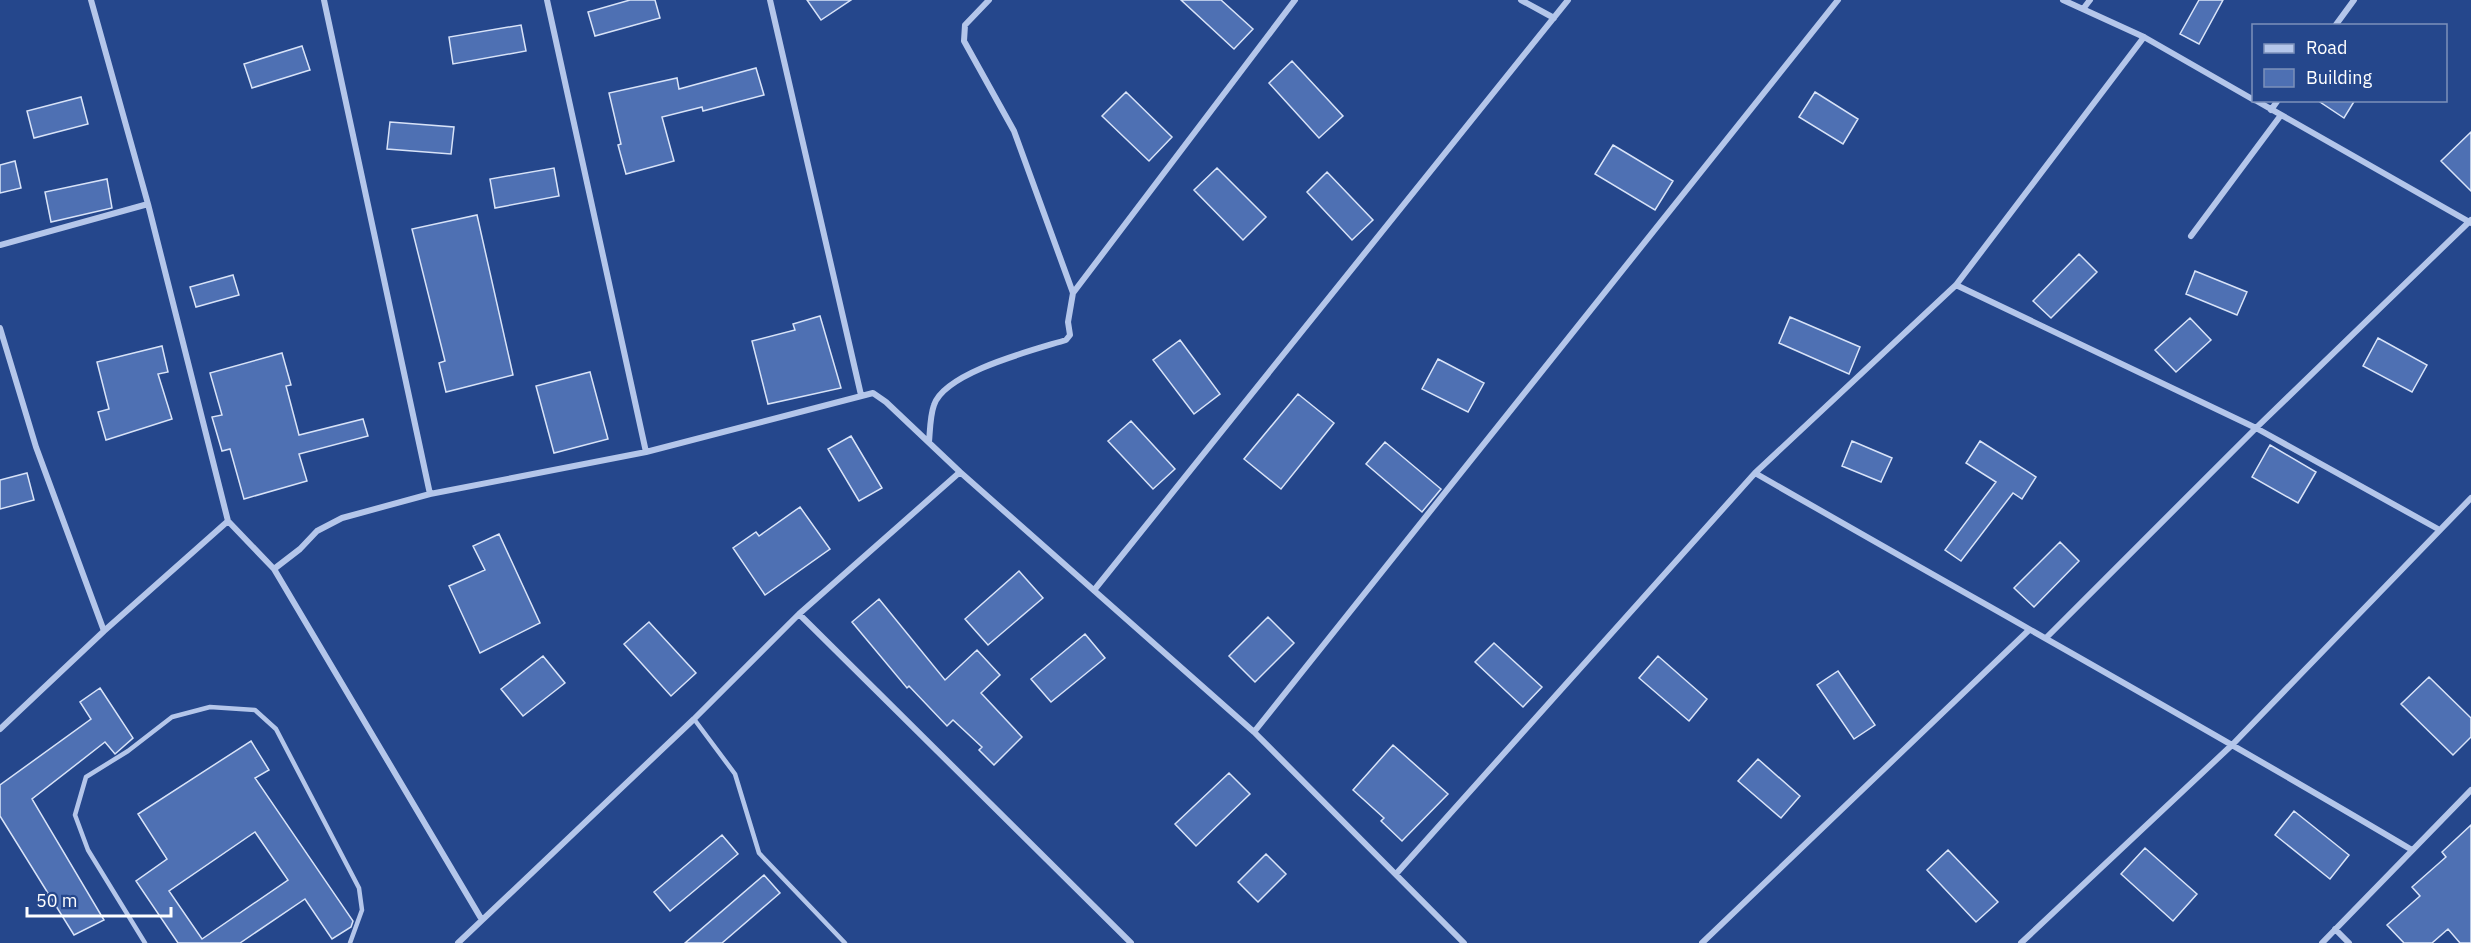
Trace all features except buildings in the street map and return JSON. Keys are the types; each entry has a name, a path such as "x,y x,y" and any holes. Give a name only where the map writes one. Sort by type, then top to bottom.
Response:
{"street":[{"path":"91,0 148,204 228,521 274,569 482,920"},
{"path":"324,0 430,494"},
{"path":"547,0 646,452"},
{"path":"770,0 861,394"},
{"path":"928,442 934,403 952,385 977,370 1068,338 1073,293 1014,131 964,41 965,25 989,0"},
{"path":"1073,293 1295,0"},
{"path":"1521,0 1554,18"},
{"path":"1095,589 1568,0"},
{"path":"1254,732 1838,0"},
{"path":"2063,0 2144,38 2252,99"},
{"path":"2083,9 2090,0"},
{"path":"2337,24 2355,0"},
{"path":"1396,874 1755,472 1956,285 2144,38"},
{"path":"2046,638 2256,428 2470,222 2257,102"},
{"path":"2271,110 2277,102"},
{"path":"2191,236 2281,115"},
{"path":"0,245 148,204"},
{"path":"1956,285 2256,428 2438,529"},
{"path":"0,328 36,447 104,631"},
{"path":"274,569 300,549 317,531 342,518 430,494 646,452 861,394 873,393 886,402 960,472 1254,732 1464,943"},
{"path":"458,943 694,719 799,614 960,472"},
{"path":"1755,472 2028,631 2046,638 2233,744 2412,850"},
{"path":"2021,943 2233,744 2438,529 2471,498"},
{"path":"0,729 104,631 228,521"},
{"path":"799,614 1131,943"},
{"path":"1702,943 2028,631"},
{"path":"2322,943 2471,790"},
{"path":"2335,929 2349,943"}],"lane":[{"path":"145,943 88,850 75,815 86,777 128,752 172,717 210,707 255,710 276,729 359,888 362,910 350,943"},
{"path":"694,719 735,774 759,853 845,943"}]}
